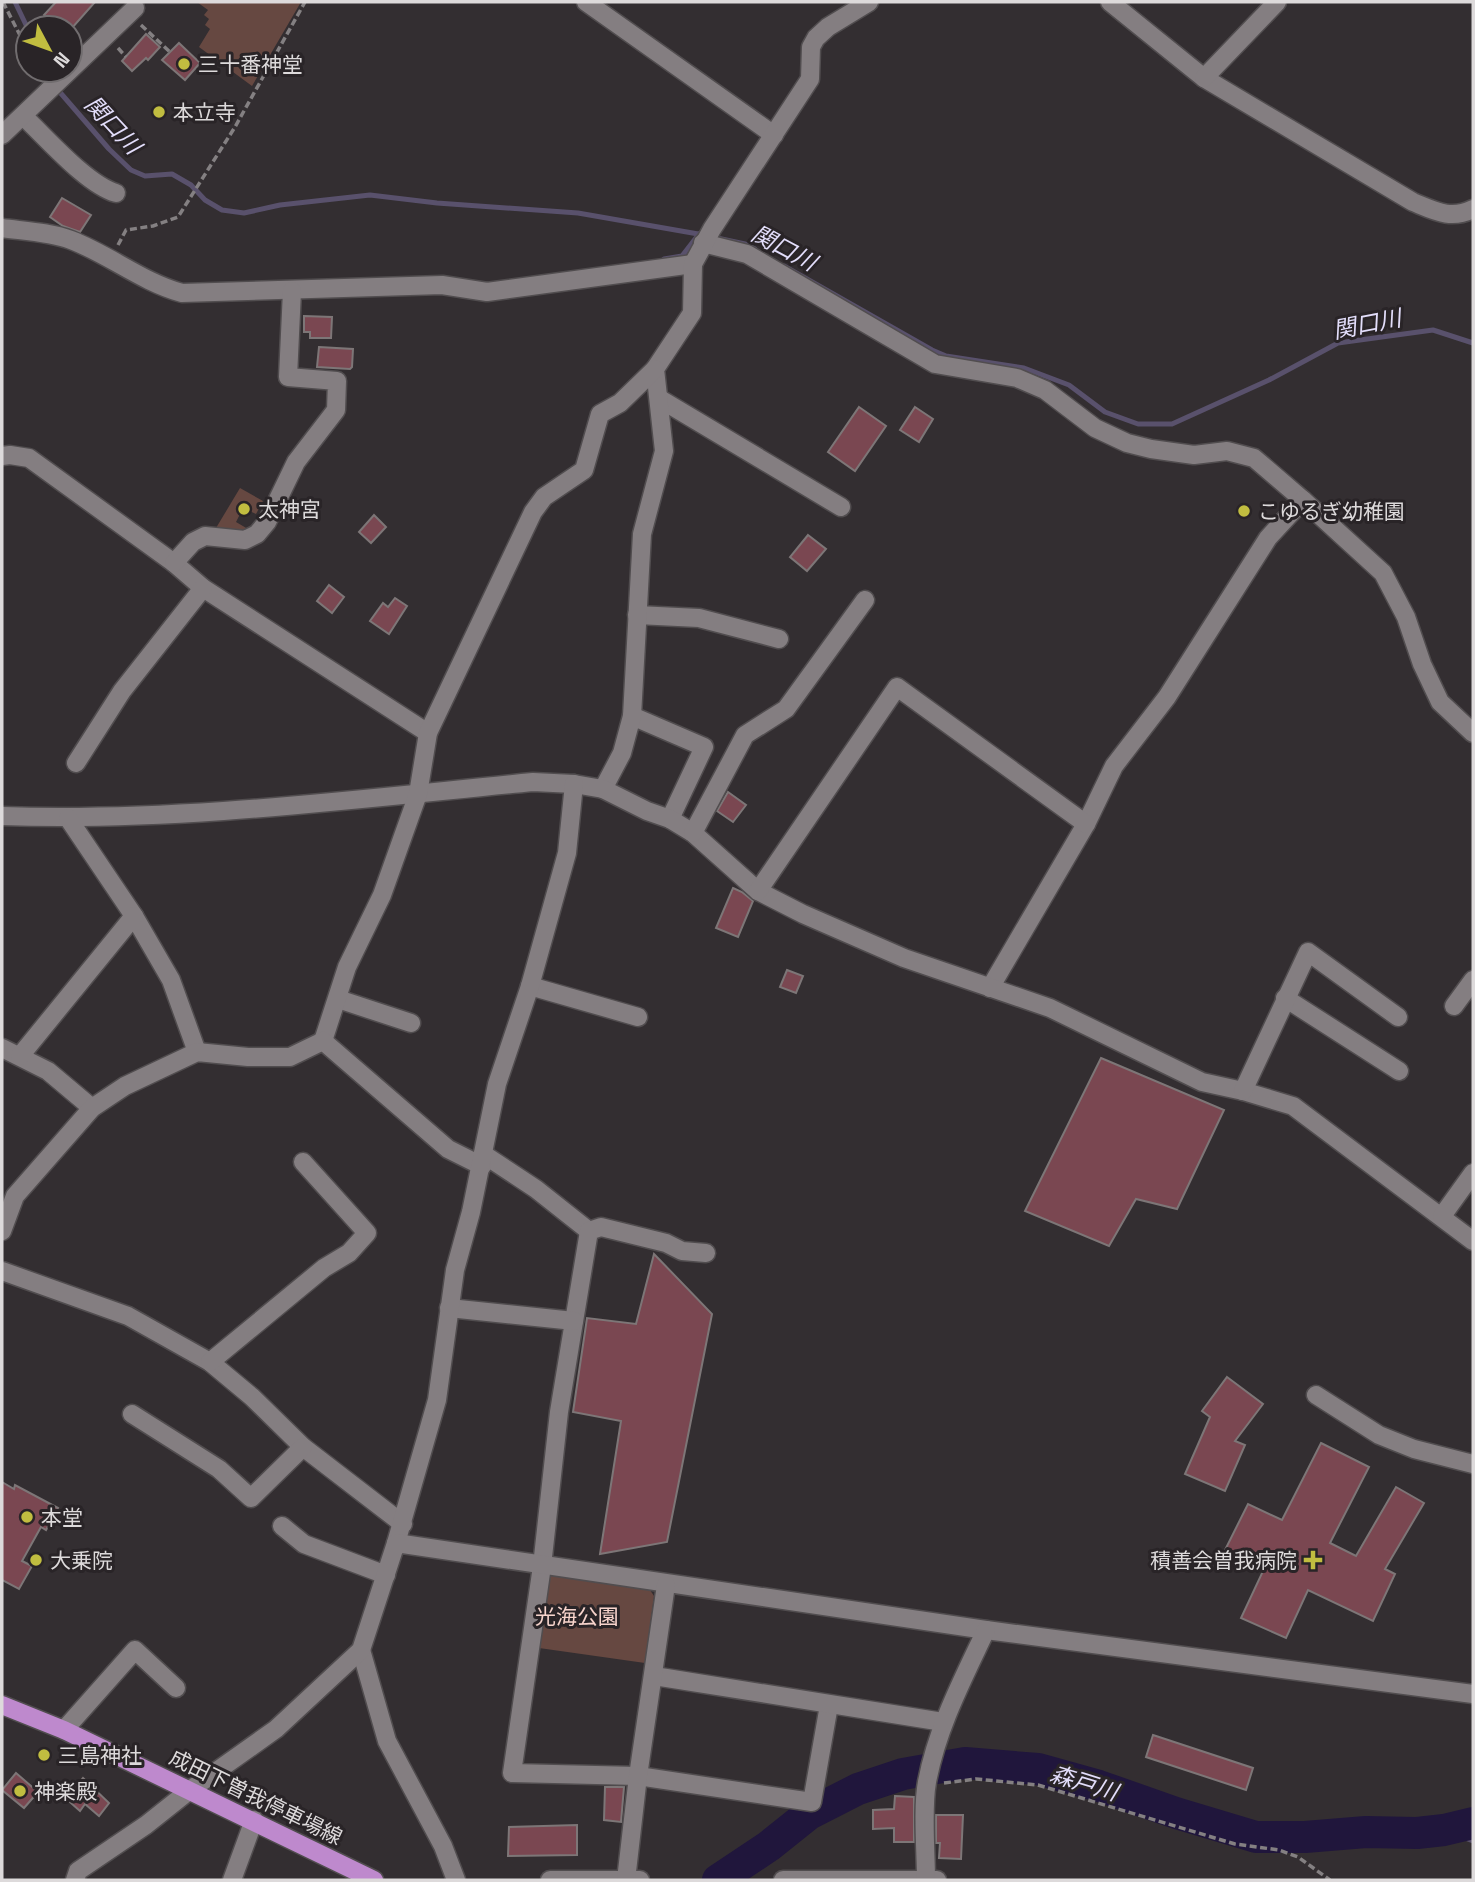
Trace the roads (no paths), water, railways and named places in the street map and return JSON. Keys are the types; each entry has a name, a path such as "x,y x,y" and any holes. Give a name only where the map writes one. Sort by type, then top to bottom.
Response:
{"main road":[{"name":"成田下曽我停車場線","path":"2,1705 64,1730 374,1880"}],"street":[{"path":"586,2 774,135"},
{"path":"2,1231 15,1196 92,1108 125,1086 197,1052 248,1057 290,1057 323,1041 347,967 382,895 418,793 428,733 533,512 544,497 584,470 600,414 620,403 655,369 692,313 693,264 708,236 810,79 811,47 816,38 828,27 869,2"},
{"path":"1110,2 1204,78 1413,202 1448,216 1473,209"},
{"path":"1204,78 1277,2"},
{"path":"2,135 65,81 132,11"},
{"path":"23,116 89,178 104,189 116,193"},
{"path":"2,228 69,239 143,279 182,293 292,295 442,285 487,292 693,264"},
{"path":"708,236 747,254 935,364 1017,378 1045,390 1096,428 1127,443 1194,455 1227,451 1254,458 1383,573 1406,617 1422,664 1440,702 1473,733"},
{"path":"174,563 192,542 205,536 245,540 257,534 267,522 296,462 336,410 337,381 288,377 292,295"},
{"path":"603,789 622,753 632,716 642,534 664,452 655,369"},
{"path":"660,399 841,507"},
{"path":"2,456 29,458 174,563 203,588 428,733"},
{"path":"990,988 1086,824 1114,766 1167,697 1268,538 1303,500"},
{"path":"76,763 122,691 203,588"},
{"path":"693,832 746,735 786,709 865,600"},
{"path":"637,615 699,618 779,639"},
{"path":"758,891 897,687 1086,824"},
{"path":"632,716 704,747 670,819"},
{"path":"2,816 68,818 292,806 533,782 603,789 693,832 758,891 803,914 904,958 1050,1008 1202,1083 1243,1091 1293,1106 1473,1241"},
{"path":"75,1880 78,1871 146,1825 276,1729 362,1650 403,1524 437,1400 455,1270 482,1160 497,1084 530,986 567,853 573,784"},
{"path":"68,818 134,916 170,980 197,1052"},
{"path":"20,1056 134,916"},
{"path":"1243,1091 1308,952 1398,1017"},
{"path":"1454,1006 1473,980"},
{"path":"530,986 638,1017"},
{"path":"1285,998 1399,1071"},
{"path":"338,999 411,1023"},
{"path":"323,1041 447,1149 482,1160 536,1189 589,1231"},
{"path":"2,1048 48,1071 92,1108"},
{"path":"210,1362 324,1268 349,1253 367,1233 303,1162"},
{"path":"1442,1216 1473,1174"},
{"path":"589,1231 601,1227 666,1243 682,1251 706,1253"},
{"path":"589,1231 559,1412 542,1566 512,1773 638,1776 812,1802 829,1705"},
{"path":"2,1271 128,1316 210,1362 252,1397 303,1447 403,1524"},
{"path":"449,1308 574,1321"},
{"path":"1316,1395 1379,1435 1414,1449 1473,1464"},
{"path":"132,1414 219,1469 251,1498 303,1447"},
{"path":"282,1525 304,1544 386,1575"},
{"path":"396,1544 986,1630 1473,1695"},
{"path":"626,1880 666,1585"},
{"path":"926,1880 927,1782 932,1759 943,1722 986,1630"},
{"path":"64,1730 135,1650 176,1688"},
{"path":"362,1650 387,1741 443,1846 456,1880"},
{"path":"654,1676 943,1722"},
{"path":"232,1880 254,1820"},
{"path":"550,1880 640,1880"},
{"path":"783,1880 937,1880"}],"waterway":[{"name":"関口川","path":"15,2 21,14"},
{"name":"関口川","path":"55,84 109,149 131,170 145,176 172,174 191,185 205,200 222,210 244,213 280,205 370,195 437,203 578,213 704,235"},
{"path":"664,259 682,256 699,234"},
{"name":"関口川","path":"717,238 755,249"},
{"name":"関口川","path":"784,266 932,350 946,356 1024,368 1069,385 1105,412 1138,424 1172,424 1269,380 1338,343 1433,330 1473,343"},
{"name":"森戸川","path":"718,1880 769,1846 809,1814 858,1789 903,1774 965,1763 1038,1769 1256,1837 1305,1837 1366,1832 1417,1833 1473,1823"},
{"path":"1444,1830 1473,1841"}],"place":[{"name":"三十番神堂","path":"184,64"},
{"name":"本立寺","path":"159,112"},
{"name":"太神宮","path":"244,509"},
{"name":"こゆるぎ幼稚園","path":"1244,511"},
{"name":"本堂","path":"27,1517"},
{"name":"大乗院","path":"36,1560"},
{"name":"積善会曽我病院","path":"1313,1560"},
{"name":"三島神社","path":"44,1755"},
{"name":"神楽殿","path":"20,1791"}],"park label":[{"name":"光海公園","path":"577,1616"}]}
